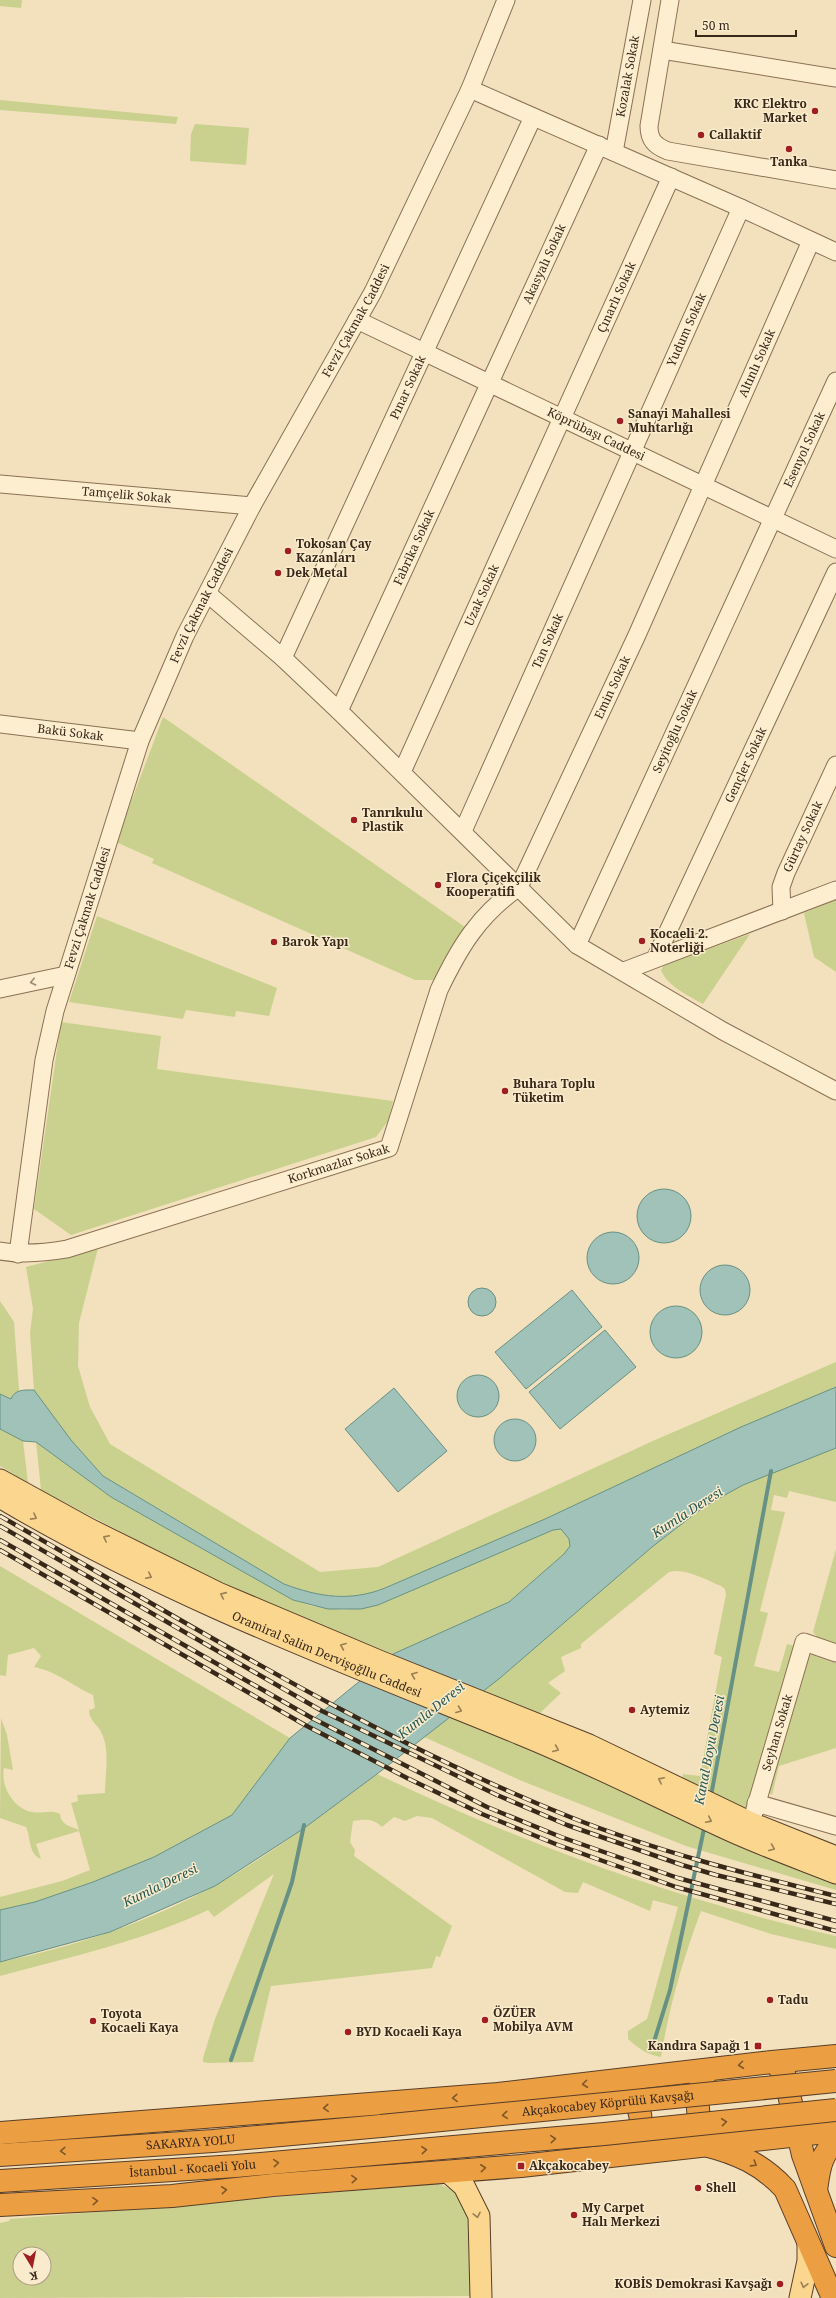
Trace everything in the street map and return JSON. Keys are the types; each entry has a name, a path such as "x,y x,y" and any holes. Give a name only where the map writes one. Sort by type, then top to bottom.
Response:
{"highway":[{"path":"3,2133 498,2094 836,2056"},
{"path":"772,2062 784,2073 800,2136 803,2155 834,2240"},
{"path":"705,2145 697,2106 700,2083 707,2070"},
{"path":"619,2080 629,2090 640,2111 641,2134 633,2153"},
{"name":"Akçakocabey Köprülü Kavşağı","path":"381,2126 836,2082"},
{"name":"İstanbul - Kocaeli Yolu","path":"0,2182 236,2166 604,2134 836,2110"},
{"name":"SAKARYA YOLU","path":"0,2155 213,2141 381,2126"},
{"path":"0,2205 172,2196 273,2185 448,2172 836,2131"},
{"path":"3,2133 213,2141"},
{"path":"816,2194 819,2165 830,2146 836,2141"},
{"path":"705,2145 733,2153 771,2175 784,2188 834,2298"},
{"path":"0,2197 63,2190 236,2166"}],"main road":[{"name":"Oramiral Salim Dervişoğllu Caddesi","path":"0,1480 89,1529 375,1668"},
{"name":"Oramiral Salim Dervişoğllu Caddesi","path":"0,1497 82,1543 185,1594 524,1727 743,1825 836,1873"},
{"name":"Oramiral Salim Dervişoğllu Caddesi","path":"524,1727 589,1745 634,1767 685,1800"},
{"name":"Oramiral Salim Dervişoğllu Caddesi","path":"743,1825 836,1857"},
{"path":"448,2172 464,2186 479,2216 481,2298"},
{"path":"800,2298 808,2266 808,2243"}],"street":[{"name":"Fevzi Çakmak Caddesi","path":"18,1254 44,1060 55,1011 140,741 185,636 208,594 252,506 373,292 470,89 506,0"},
{"name":"Kozalak Sokak","path":"607,148 642,0"},
{"path":"670,0 649,126 651,139 660,148 685,154 836,180"},
{"path":"662,50 836,78"},
{"path":"470,89 607,148 836,252"},
{"name":"Pınar Sokak","path":"284,658 423,352 533,117"},
{"name":"Akasyalı Sokak","path":"489,383 607,148"},
{"name":"Çınarlı Sokak","path":"562,418 671,177"},
{"name":"Yudum Sokak","path":"631,451 741,208"},
{"name":"Altınlı Sokak","path":"703,486 811,241"},
{"name":"Köprübaşı Caddesi","path":"357,320 836,549"},
{"name":"Esenyol Sokak","path":"773,518 836,381"},
{"name":"Fabrika Sokak","path":"340,711 489,383"},
{"name":"Uzak Sokak","path":"402,772 562,418"},
{"name":"Tan Sokak","path":"464,831 631,451"},
{"name":"Tamçelik Sokak","path":"0,484 252,506"},
{"name":"Emin Sokak","path":"519,887 637,636 703,486"},
{"name":"Seyitoğlu Sokak","path":"577,945 773,518"},
{"name":"Gençler Sokak","path":"656,957 836,572"},
{"path":"208,594 284,658 340,711 464,831 577,945 624,970 723,1031 836,1090"},
{"name":"Bakü Sokak","path":"0,724 140,741"},
{"name":"Gürtay Sokak","path":"782,911 781,887 786,873 836,765"},
{"name":"Korkmazlar Sokak","path":"0,1251 18,1254 41,1254 67,1249 389,1148 423,1035 439,990 449,969 476,925 496,903 519,887"},
{"path":"624,970 836,890"},
{"path":"0,989 66,976"},
{"name":"Seyhan Sokak","path":"743,1825 756,1803 804,1642 836,1653"},
{"path":"756,1803 836,1826"}],"green space":[{"path":"0,0 22,0 21,8 0,6"},
{"path":"0,100 178,117 176,124 0,110"},
{"path":"195,124 249,128 246,165 190,161 191,134"},
{"path":"163,717 465,927 434,980 415,980 152,863 154,859 116,842"},
{"path":"836,900 836,972 814,957 804,913"},
{"path":"97,916 277,988 269,1016 236,1011 235,1017 186,1010 183,1019 69,1002"},
{"path":"750,934 703,1004 673,986 661,970 664,965"},
{"path":"61,1022 161,1036 157,1069 393,1101 388,1121 376,1137 71,1235 34,1209"},
{"path":"98,1248 79,1323 78,1366 90,1407 110,1444 320,1572 378,1567 655,1440 836,1362 836,1387 741,1427 545,1519 385,1588 359,1595 322,1595 284,1584 103,1476 71,1440 34,1390 30,1333 33,1309 26,1267"},
{"path":"0,1301 14,1322 20,1403 0,1394"},
{"path":"0,1429 23,1441 28,1483 0,1466"},
{"path":"36,1442 111,1497 293,1600 312,1606 344,1610 378,1605 553,1530 561,1529 569,1539 570,1546 564,1554 509,1602 393,1654 279,1610 169,1557 41,1490"},
{"path":"836,1448 836,1502 789,1491 787,1498 774,1495 771,1510 785,1512 760,1611 768,1613 754,1666 779,1672 787,1644 796,1646 747,1811 682,1780 683,1774 700,1776 722,1657 714,1654 726,1595 725,1589 721,1586 682,1571 669,1572 581,1644 581,1648 561,1657 565,1671 548,1683 561,1693 539,1714 484,1691 652,1547 705,1506 742,1485"},
{"path":"836,1549 836,1644 819,1639 813,1632"},
{"path":"0,1566 290,1738 232,1815 154,1857 93,1882 35,1902 0,1910 0,1897 62,1881 90,1870 79,1831 36,1844 41,1859 37,1857 30,1845 26,1827 0,1818 1,1718 7,1735 13,1770 4,1768 4,1782 6,1789 14,1802 25,1810 32,1812 50,1812 60,1814 64,1823 79,1830 71,1803 78,1801 77,1795 105,1793 106,1748 100,1731 89,1714 89,1710 95,1708 93,1695 57,1675 34,1667 41,1656 34,1648 8,1655 6,1676 0,1675"},
{"path":"812,1655 836,1663 836,1748 779,1766 772,1795 767,1791 804,1656"},
{"path":"451,1716 571,1764 836,1882 836,1890 686,1846 522,1781 424,1737"},
{"path":"377,1774 488,1824 602,1868 718,1905 777,1922 836,1936 836,1949 771,1934 701,1911 677,1983 661,2057 651,2055 628,2039 628,2031 647,2019 678,1907 653,1900 650,1911 583,1882 578,1893 565,1892 432,1818 417,1816 405,1821 394,1817 382,1827 379,1824 369,1820 353,1821 350,1842 355,1850 354,1856 452,1926 440,1957 436,1956 432,1968 271,1986 253,2062 208,2063 203,2062 203,2058 215,2019 274,1874 214,1917 208,1910 158,1931 106,1948 0,1976 0,1962 56,1949 110,1932 164,1911 214,1886 236,1874 277,1847"},
{"path":"437,2184 451,2190 460,2200 467,2214 472,2248 472,2296 0,2298 0,2223 9,2221 10,2219"}],"water":[{"path":"659,1189 669,1189 679,1193 687,1201 691,1211 691,1221 687,1231 679,1239 669,1243 659,1243 649,1239 641,1231 637,1221 637,1211 641,1201 649,1193"},
{"path":"608,1232 618,1232 632,1239 639,1253 639,1263 632,1277 618,1284 608,1284 598,1280 591,1273 587,1263 587,1253 591,1243 598,1236"},
{"path":"720,1265 730,1265 743,1272 750,1285 750,1295 743,1308 730,1315 720,1315 711,1311 704,1304 700,1295 700,1285 704,1276 711,1269"},
{"path":"482,1288 492,1292 496,1302 492,1312 482,1316 472,1312 468,1302 472,1292"},
{"path":"572,1290 602,1327 526,1389 495,1352"},
{"path":"671,1306 681,1306 690,1310 698,1318 702,1327 702,1337 698,1346 690,1354 681,1358 671,1358 662,1354 654,1346 650,1337 650,1327 654,1318 662,1310"},
{"path":"605,1330 636,1367 560,1429 529,1392"},
{"path":"474,1375 482,1375 493,1381 499,1392 499,1400 493,1411 482,1417 474,1417 463,1411 457,1400 457,1392 463,1381"},
{"name":"Kumla Deresi","path":"836,1387 836,1448 743,1485 705,1506 652,1547 500,1678 377,1774 303,1829 215,1886 110,1932 0,1962 0,1910 35,1902 93,1882 154,1857 232,1815 290,1738 393,1654 509,1602 564,1554 570,1546 569,1539 561,1529 553,1530 378,1605 361,1609 328,1609 293,1600 111,1497 36,1442 23,1441 0,1429 0,1394 11,1399 17,1392 23,1390 34,1390 71,1440 103,1476 284,1584 322,1595 347,1596 359,1595 385,1588 545,1519 741,1427"},
{"path":"394,1388 447,1451 398,1492 345,1429"},
{"path":"515,1419 530,1425 536,1440 530,1455 515,1461 500,1455 494,1440 500,1425"}],"waterway":[{"name":"Kanal Boyu Deresi","path":"711,1796 771,1471"},
{"name":"Kanal Boyu Deresi","path":"653,2045 670,1990 705,1824"},
{"path":"231,2060 292,1882 304,1825"}],"railway":[{"path":"0,1516 209,1637 351,1715 496,1785 570,1817 635,1841 735,1870 836,1896"},
{"path":"0,1526 322,1711 497,1795 567,1825 682,1865 716,1875 836,1904"},
{"path":"0,1540 312,1718 487,1807 561,1837 678,1878 836,1921"},
{"path":"0,1550 305,1725 407,1778 482,1814 558,1845 676,1887 836,1931"}],"place":[{"name":"KRC Elektro Market","path":"815,111"},
{"name":"Callaktif","path":"701,135"},
{"name":"Tanka","path":"789,149"},
{"name":"Sanayi Mahallesi Muhtarlığı","path":"620,421"},
{"name":"Tokosan Çay Kazanları","path":"288,551"},
{"name":"Dek Metal","path":"278,573"},
{"name":"Tanrıkulu Plastik","path":"354,820"},
{"name":"Flora Çiçekçilik Kooperatifi","path":"438,885"},
{"name":"Kocaeli 2. Noterliği","path":"642,941"},
{"name":"Barok Yapı","path":"274,942"},
{"name":"Buhara Toplu Tüketim","path":"505,1091"},
{"name":"Aytemiz","path":"632,1710"},
{"name":"Tadu","path":"770,2000"},
{"name":"ÖZÜER Mobilya AVM","path":"485,2020"},
{"name":"Toyota Kocaeli Kaya","path":"93,2021"},
{"name":"BYD Kocaeli Kaya","path":"348,2032"},
{"name":"Kandıra Sapağı 1","path":"758,2046"},
{"name":"Akçakocabey","path":"521,2166"},
{"name":"Shell","path":"698,2188"},
{"name":"My Carpet Halı Merkezi","path":"574,2215"},
{"name":"KOBİS Demokrasi Kavşağı","path":"780,2284"}]}
